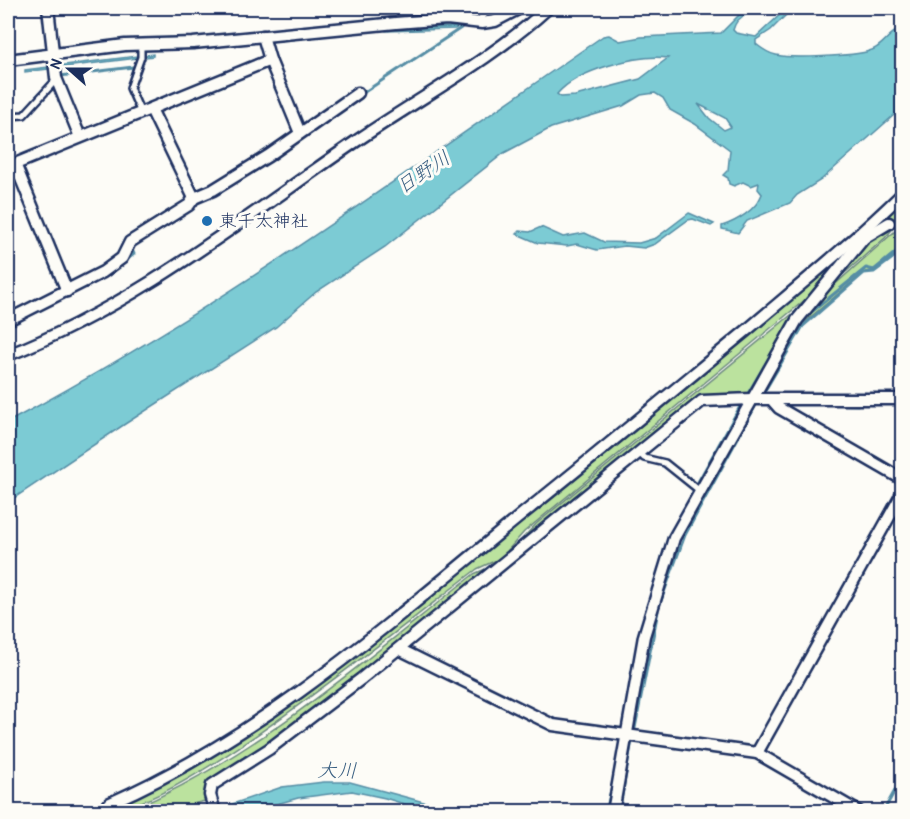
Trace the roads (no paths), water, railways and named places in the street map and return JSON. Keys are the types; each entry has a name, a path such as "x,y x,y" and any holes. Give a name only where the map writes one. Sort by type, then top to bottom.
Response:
{"street":[{"path":"48,8 55,67 80,136"},
{"path":"8,60 55,67 141,52 264,40 446,13 467,23 495,21 520,8"},
{"path":"8,355 93,317 189,256 499,47 548,8"},
{"path":"264,40 300,133"},
{"path":"67,291 11,165 270,60"},
{"path":"8,320 67,291 122,258 130,242 189,205 194,198 248,169 358,93"},
{"path":"146,111 194,198"},
{"path":"613,812 644,636 674,538 797,320 863,236 903,194"},
{"path":"102,812 110,803 187,767 235,738 391,621 863,236 890,223"},
{"path":"214,808 210,792 212,785 269,749 399,649 702,401 903,399"},
{"path":"772,400 779,408 903,479"},
{"path":"757,753 903,494"},
{"path":"399,649 553,725 627,737 757,753 859,812"}],"lane":[{"path":"467,23 492,8"},
{"path":"141,52 130,88 146,111"},
{"path":"8,116 24,115 55,67"},
{"path":"640,454 644,458 665,463 700,491"}],"water":[{"path":"480,8 486,8 455,29 386,31 386,29 454,27 471,16 455,12 456,10 467,14"},
{"name":"日野川","path":"793,8 771,30 756,40 756,44 766,51 783,56 862,53 878,47 902,28 902,108 821,180 797,195 790,203 747,221 738,233 722,229 722,226 751,210 762,194 758,189 759,183 751,186 743,182 734,186 729,184 728,178 723,175 728,170 730,150 695,124 670,110 663,98 655,93 641,95 623,106 551,128 504,153 385,247 316,292 276,327 8,502 8,422 86,379 237,287 603,36 609,35 620,41 641,37 721,33 744,10","holes":["785,10 756,37 736,33 733,30 736,23 746,14","655,57 668,58 640,79 575,96 561,97 557,94 566,85 593,71 625,61","698,104 725,118 731,127 724,130 709,118"]},
{"path":"307,36 308,38 205,48 210,45"},
{"path":"153,54 153,56 25,72 25,70"},
{"path":"689,213 714,224 711,226 693,219 688,220 655,244 644,248 625,246 597,250 577,244 567,246 538,243 517,234 520,231 530,232 541,227 563,237 585,233 604,242 639,243 656,238"},
{"path":"324,782 350,782 457,811 426,811 385,798 352,791 298,798 252,811 209,812 282,787"}],"waterway":[{"path":"360,95 461,28"},
{"path":"60,76 133,67 129,91"},
{"path":"36,98 53,79"},
{"path":"132,99 136,109"},
{"path":"124,262 134,254 131,247"},
{"path":"804,318 866,268 874,270 902,247"},
{"path":"764,392 803,326 864,273 874,272 902,251"},
{"path":"747,395 783,334"},
{"path":"698,482 742,403"},
{"path":"659,606 685,535 757,403"},
{"path":"821,404 858,405"},
{"path":"687,505 694,490"},
{"path":"634,733 658,611"},
{"path":"619,812 632,740"},
{"path":"883,812 902,778"},
{"path":"606,812 613,781"}],"place":[{"name":"東千太神社","path":"207,221"}],"water label":[{"name":"大川","path":"337,770"}]}
